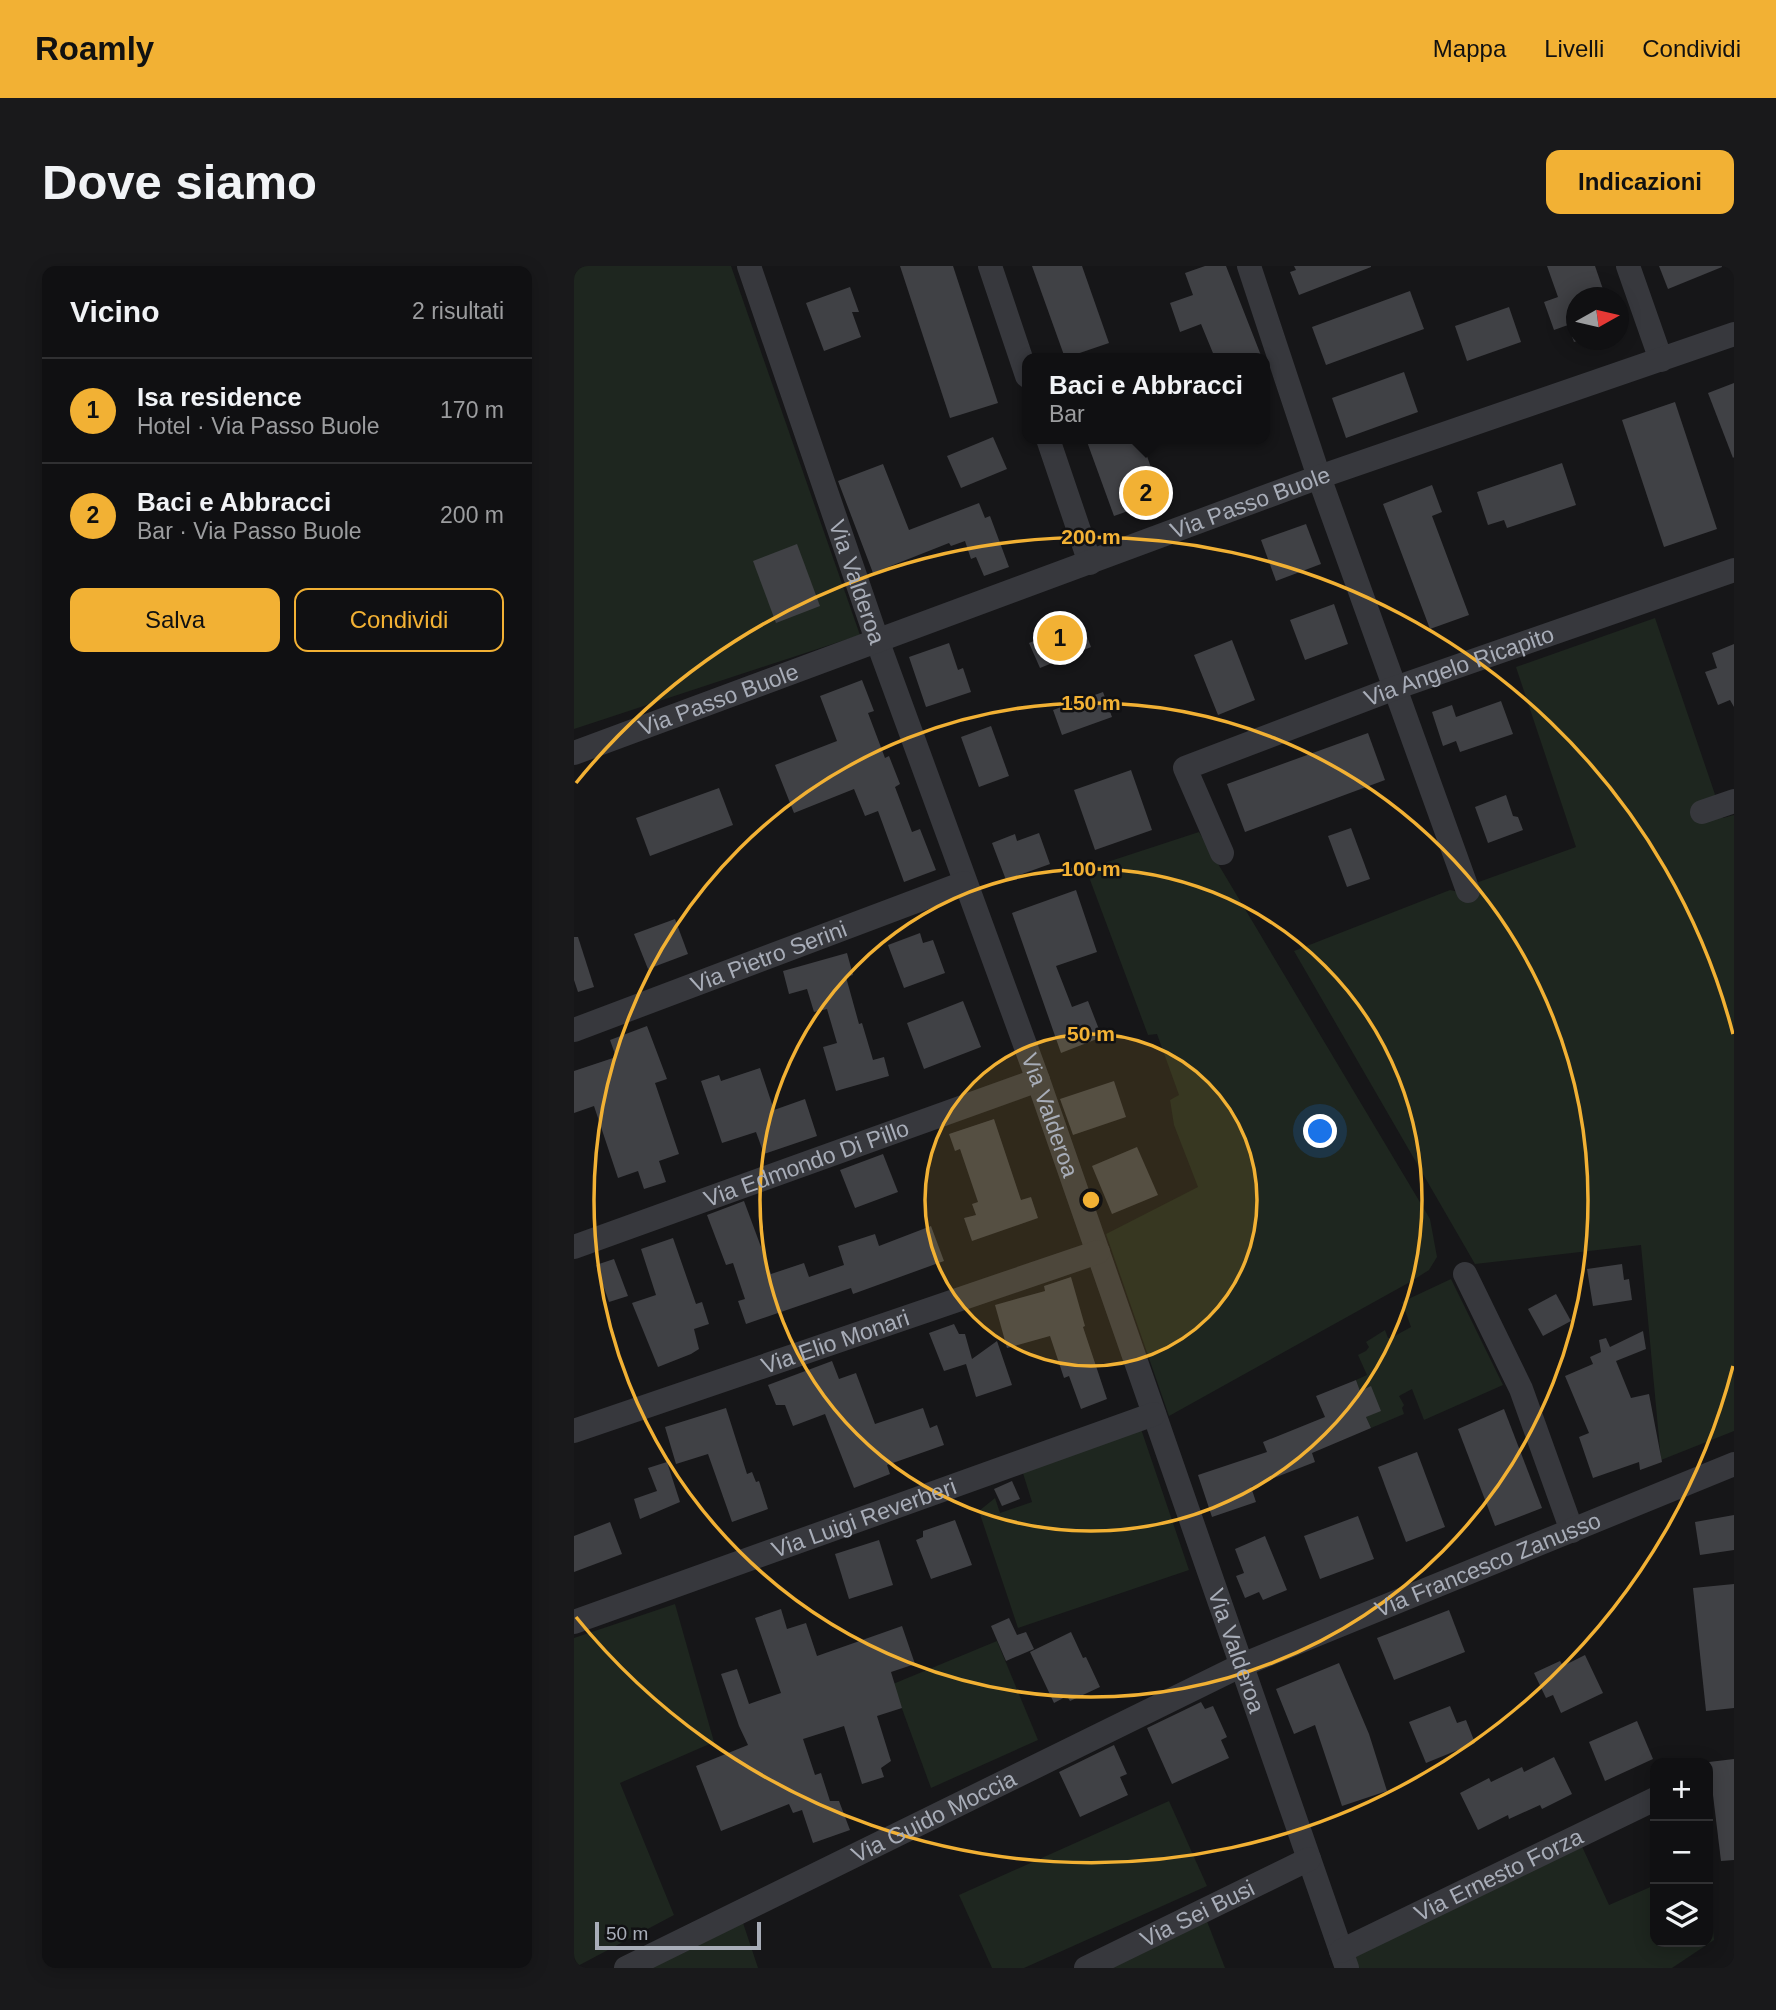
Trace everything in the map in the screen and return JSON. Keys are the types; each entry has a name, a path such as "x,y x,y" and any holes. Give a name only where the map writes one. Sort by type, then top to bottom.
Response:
{"street":[{"name":"Via Valderoa","path":"749,266 877,640 1038,1080 1344,1959"},
{"path":"990,266 1022,361"},
{"path":"1249,266 1319,477 1468,891"},
{"path":"1628,266 1661,360"},
{"name":"Via Passo Buole","path":"574,753 1319,477 1734,334"},
{"path":"1050,444 1090,563"},
{"name":"Via Angelo Ricapito","path":"1222,853 1185,768 1395,688 1734,570"},
{"path":"1703,812 1734,802"},
{"name":"Via Pietro Serini","path":"574,1030 964,883"},
{"name":"Via Edmondo Di Pillo","path":"574,1247 1038,1080"},
{"name":"Via Elio Monari","path":"574,1431 1098,1252"},
{"path":"1465,1274 1521,1389 1572,1531"},
{"name":"Via Luigi Reverberi","path":"574,1622 1154,1414"},
{"name":"Via Francesco Zanusso","path":"1242,1665 1734,1464"},
{"name":"Via Guido Moccia","path":"626,1968 1242,1665"},
{"name":"Via Ernesto Forza","path":"1344,1959 1650,1802"},
{"name":"Via Sei Busi","path":"1086,1968 1309,1859"}],"shaded area":[{"path":"574,266 731,266 860,635 574,729"},
{"path":"1655,618 1723,818 1734,815 1734,1431 1661,1460 1641,1245 1475,1264 1294,951 1450,890 1472,895 1473,884 1576,847 1516,667"},
{"path":"1199,832 1430,1219 1437,1257 1429,1270 1410,1282 1169,1416 1106,1234 1198,1187 1174,1125 1170,1100 1179,1095 1157,1034 1148,1035 1086,869"},
{"path":"1451,1279 1503,1385 1424,1420 1412,1389 1399,1396 1404,1405 1404,1414 1371,1428 1366,1417 1370,1387 1360,1391 1356,1380 1367,1375 1358,1355 1369,1347 1366,1342 1385,1330 1388,1338 1391,1338 1411,1327 1402,1302"},
{"path":"1141,1429 1189,1570 1018,1628 979,1511 995,1498 1000,1513 1032,1502 1022,1470"},
{"path":"675,1604 714,1742 620,1783 674,1915 574,1968 574,1638"},
{"path":"997,1641 1038,1740 931,1788 893,1684"},
{"path":"1169,1801 1207,1886 1024,1968 992,1968 959,1895"},
{"path":"1579,1840 1609,1905 1650,1887 1650,1947 1704,1947 1672,1968 1350,1968 1344,1952"},
{"path":"1203,1911 1225,1968 1098,1968"},
{"path":"741,1917 758,1968 634,1968"}],"building":[{"path":"900,266 953,266 998,403 950,418"},
{"path":"1032,266 1082,266 1109,343 1080,353 1063,353"},
{"path":"1205,266 1226,266 1260,353 1213,353 1201,324 1180,332 1170,303 1193,295 1185,273"},
{"path":"1294,266 1371,267 1299,295 1290,272 1296,270"},
{"path":"1547,266 1595,266 1602,287 1566,287 1566,326 1554,330 1544,302 1558,297"},
{"path":"1659,266 1722,266 1722,267 1668,289"},
{"path":"850,287 859,312 852,312 861,337 824,351 806,303"},
{"path":"1410,291 1424,329 1326,365 1312,327"},
{"path":"1509,307 1521,342 1467,361 1455,326"},
{"path":"1404,372 1418,412 1346,438 1332,398"},
{"path":"1734,383 1734,457 1733,458 1708,393"},
{"path":"1675,402 1717,529 1664,547 1622,420"},
{"path":"993,437 1007,469 961,488 947,456"},
{"path":"1088,444 1143,444 1162,499 1114,516"},
{"path":"1562,463 1576,505 1507,528 1504,520 1488,525 1477,492"},
{"path":"883,464 909,530 979,503 985,518 990,516 1009,567 984,576 976,557 971,559 965,541 951,546 949,543 873,573 838,481"},
{"path":"1432,485 1442,512 1432,516 1469,615 1430,629 1383,504"},
{"path":"1306,524 1321,564 1276,581 1261,540"},
{"path":"797,544 820,606 776,623 753,561"},
{"path":"1334,604 1348,644 1305,660 1290,620"},
{"path":"1081,621 1091,647 1040,668 1029,643"},
{"path":"1232,640 1255,700 1218,715 1194,655"},
{"path":"949,643 958,670 963,668 971,692 926,707 909,657"},
{"path":"1734,644 1734,707 1730,700 1718,705 1705,672 1717,668 1712,653"},
{"path":"862,680 874,711 868,713 885,758 889,756 900,784 895,787 912,832 920,829 936,870 904,882 878,811 865,816 854,789 794,813 775,765 837,741 820,696"},
{"path":"1103,692 1112,717 1062,735 1053,710"},
{"path":"1501,701 1513,734 1460,752 1456,741 1443,746 1432,712 1452,705 1456,717"},
{"path":"991,726 1009,776 979,787 961,737"},
{"path":"1368,733 1385,780 1245,832 1227,784"},
{"path":"1131,770 1152,830 1095,850 1074,790"},
{"path":"719,788 733,825 650,856 636,818"},
{"path":"1506,795 1513,816 1518,817 1523,830 1488,843 1475,807"},
{"path":"1351,828 1370,879 1347,887 1328,836"},
{"path":"1039,833 1050,864 1006,880 992,843 1015,834 1017,841"},
{"path":"1076,890 1097,952 1056,966 1072,1007 1088,1001 1102,1037 1061,1053 1012,913"},
{"path":"675,919 688,954 648,969 634,934"},
{"path":"920,933 923,943 933,940 945,973 904,988 888,945"},
{"path":"574,937 578,937 594,987 578,992 574,980"},
{"path":"847,953 853,975 846,977 859,1024 862,1023 873,1060 884,1057 889,1076 836,1091 823,1047 837,1043 827,1009 814,1012 807,989 789,994 783,971"},
{"path":"963,1001 981,1047 924,1069 907,1023"},
{"path":"647,1026 667,1079 655,1083 679,1154 659,1161 666,1182 644,1189 638,1171 618,1178 594,1106 574,1113 574,1071 616,1057 610,1040"},
{"path":"760,1068 774,1110 805,1099 817,1136 764,1154 756,1132 722,1143 701,1081 719,1075 721,1081"},
{"path":"1114,1081 1126,1117 1073,1135 1060,1099"},
{"path":"994,1119 1021,1200 1031,1197 1038,1218 972,1241 964,1218 976,1215 972,1204 978,1202 960,1149 955,1151 949,1134"},
{"path":"1137,1147 1158,1195 1112,1214 1092,1166"},
{"path":"883,1154 898,1192 855,1208 840,1170"},
{"path":"744,1201 771,1274 804,1263 809,1277 844,1265 838,1246 875,1234 879,1246 931,1226 944,1261 853,1294 851,1288 746,1324 738,1301 745,1299 733,1263 726,1265 707,1215"},
{"path":"673,1238 696,1304 702,1302 709,1324 694,1329 699,1349 658,1367 632,1303 656,1295 641,1249"},
{"path":"614,1259 628,1296 609,1302 596,1265"},
{"path":"1622,1264 1624,1280 1629,1279 1632,1300 1593,1306 1587,1269"},
{"path":"1071,1277 1085,1326 1083,1327 1107,1399 1081,1409 1069,1376 1064,1378 1050,1336 1007,1348 995,1305 1045,1291 1044,1286"},
{"path":"1556,1294 1571,1321 1543,1336 1528,1309"},
{"path":"954,1324 959,1334 965,1334 972,1359 997,1341 1012,1385 976,1397 966,1364 944,1371 929,1333"},
{"path":"1643,1331 1646,1349 1616,1361 1631,1398 1649,1394 1662,1462 1640,1470 1639,1462 1593,1478 1579,1437 1589,1433 1565,1376 1593,1364 1590,1357 1601,1352 1599,1340 1606,1338 1610,1347"},
{"path":"832,1361 839,1379 856,1373 875,1424 923,1408 930,1428 937,1425 944,1445 887,1465 890,1474 854,1488 825,1414 793,1426 785,1405 776,1405 768,1385"},
{"path":"1356,1380 1360,1391 1371,1386 1381,1411 1366,1417 1371,1428 1312,1453 1315,1462 1251,1487 1256,1502 1212,1517 1198,1475 1267,1452 1263,1442 1325,1417 1316,1396"},
{"path":"726,1408 747,1474 752,1472 756,1482 759,1481 768,1509 732,1522 708,1454 676,1464 665,1427"},
{"path":"1504,1409 1542,1508 1495,1526 1458,1429"},
{"path":"1417,1452 1445,1527 1406,1542 1378,1467"},
{"path":"667,1462 680,1502 640,1519 634,1499 657,1491 648,1468"},
{"path":"1012,1481 1020,1499 1002,1506 994,1489"},
{"path":"1734,1515 1734,1550 1700,1555 1695,1522"},
{"path":"1358,1516 1374,1559 1320,1579 1304,1536"},
{"path":"955,1520 972,1565 931,1579 916,1540 923,1537 923,1531"},
{"path":"610,1522 622,1554 574,1572 574,1536"},
{"path":"1265,1536 1287,1590 1263,1600 1259,1592 1245,1598 1236,1576 1244,1573 1235,1549"},
{"path":"879,1540 893,1585 849,1599 835,1554"},
{"path":"1734,1584 1734,1708 1706,1711 1693,1588"},
{"path":"781,1609 787,1629 806,1623 817,1656 902,1626 915,1664 891,1672 902,1708 877,1716 891,1761 881,1768 884,1777 862,1784 844,1726 803,1739 815,1775 821,1773 830,1801 839,1801 850,1830 813,1843 802,1810 793,1813 789,1804 721,1831 696,1766 748,1745 721,1674 737,1669 749,1704 781,1693 755,1618"},
{"path":"1449,1610 1465,1652 1394,1680 1377,1638"},
{"path":"1009,1618 1017,1635 1026,1632 1034,1649 1006,1661 991,1626"},
{"path":"1071,1632 1100,1687 1070,1701 1067,1696 1054,1703 1030,1652"},
{"path":"1585,1655 1603,1693 1561,1713 1553,1695 1546,1698 1534,1673 1560,1661 1563,1666"},
{"path":"1339,1663 1369,1734 1387,1791 1342,1806 1315,1725 1294,1734 1276,1689"},
{"path":"1201,1702 1205,1709 1213,1706 1227,1737 1221,1740 1229,1758 1172,1784 1147,1728"},
{"path":"1450,1706 1457,1723 1466,1720 1475,1743 1426,1763 1409,1722"},
{"path":"1637,1721 1653,1758 1605,1781 1589,1742"},
{"path":"1114,1745 1127,1774 1120,1777 1128,1795 1080,1817 1059,1772"},
{"path":"1554,1757 1572,1794 1542,1809 1540,1805 1509,1819 1508,1815 1478,1830 1460,1793 1489,1778 1491,1782 1522,1767 1524,1772"},
{"path":"1734,1759 1734,1860 1721,1861 1713,1795 1713,1762"}],"place":[{"name":"Baci e Abbracci","path":"1146,493"},
{"name":"Isa residence","path":"1060,638"}]}
